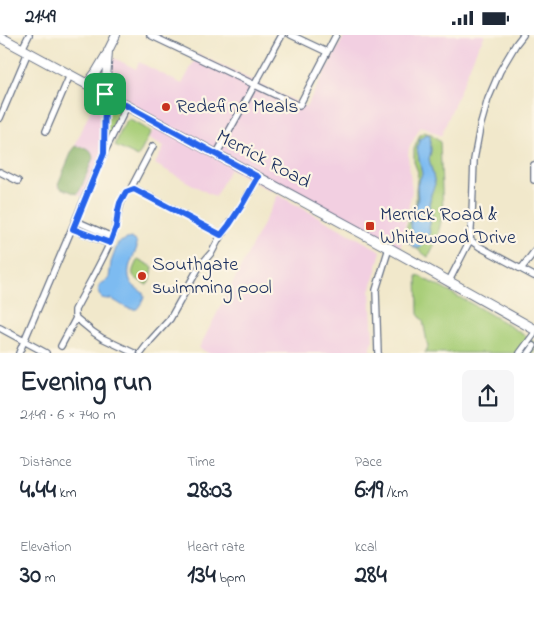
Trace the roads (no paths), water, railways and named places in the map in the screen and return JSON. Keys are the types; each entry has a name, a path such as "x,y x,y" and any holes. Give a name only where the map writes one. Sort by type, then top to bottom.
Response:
{"main road":[{"path":"87,84 96,72 116,35"},
{"name":"Merrick Road","path":"0,37 534,329"},
{"path":"105,94 108,51"}],"street":[{"path":"0,118 25,51 29,35"},
{"path":"150,35 299,106 336,35"},
{"path":"216,155 282,35"},
{"path":"291,35 327,52"},
{"path":"449,281 470,240 474,160 480,127 488,99 500,71 523,35"},
{"path":"46,131 70,75"},
{"path":"104,153 105,94"},
{"path":"19,353 104,153 127,106"},
{"path":"61,345 76,318 75,310 110,243 116,227 120,203 126,192 130,190 153,146"},
{"path":"534,165 534,180"},
{"path":"0,172 18,181"},
{"path":"141,353 170,319 199,267 212,252 258,177"},
{"path":"130,190 134,189 221,235"},
{"path":"76,221 112,237"},
{"path":"73,229 110,243"},
{"path":"470,240 534,276"},
{"path":"378,353 376,290 388,248"},
{"path":"521,269 534,252"},
{"path":"76,318 98,335 134,353"},
{"path":"0,328 46,353"},
{"path":"520,353 534,334"},
{"path":"529,353 534,346"}],"water":[{"path":"426,135 430,136 431,151 429,159 435,184 429,206 432,215 429,227 430,234 420,248 416,248 409,243 412,233 410,220 411,213 418,200 417,185 422,174 417,148 420,139"},
{"path":"131,238 136,241 137,247 130,265 129,277 134,287 141,291 144,297 137,309 129,309 113,300 102,298 98,292 100,284 109,278 111,262 118,243"}],"place":[{"name":"Redefine Meals","path":"166,107"},
{"name":"Merrick Road & Whitewood Drive","path":"370,226"},
{"name":"Southgate swimming pool","path":"142,276"}]}
